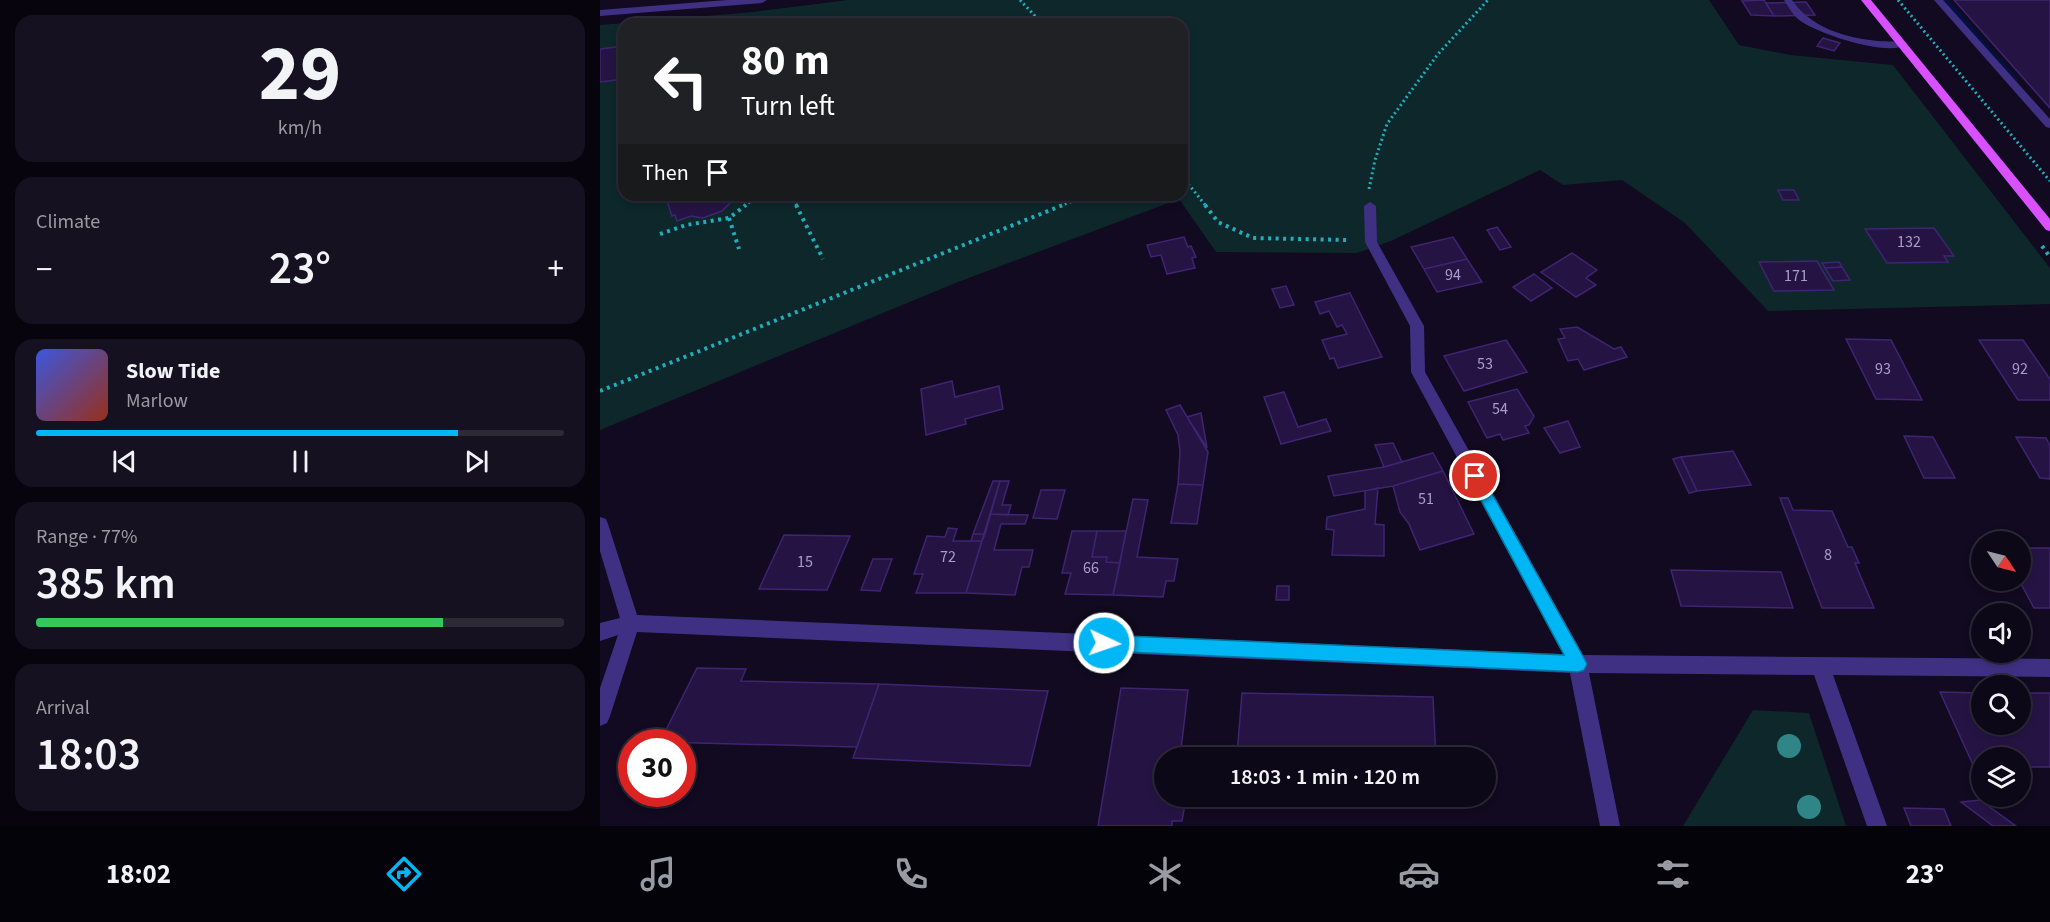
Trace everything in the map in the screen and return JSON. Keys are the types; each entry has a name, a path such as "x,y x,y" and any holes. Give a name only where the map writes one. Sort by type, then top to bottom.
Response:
{"main road":[{"path":"1866,0 2050,227"}],"street":[{"path":"600,14 762,0"},
{"path":"1370,206 1371,242 1417,326 1418,372 1578,664 1610,826"},
{"path":"600,524 631,622 600,716"},
{"path":"600,632 631,622 1578,664 1821,668 2050,668"},
{"path":"1821,668 1877,826"}],"lane":[{"path":"1788,0 1801,18 1833,33 1883,45 1901,45"},
{"path":"1938,0 2050,125"}],"path":[{"path":"1020,0 1039,18"},
{"path":"1370,206 1368,192 1375,159 1388,124 1438,54 1488,0"},
{"path":"1898,0 2050,181"},
{"path":"1188,184 1218,222 1253,238 1371,242"},
{"path":"660,234 686,225 729,218 751,201"},
{"path":"794,201 823,259"},
{"path":"600,391 1073,201"},
{"path":"729,218 739,249"}],"green space":[{"path":"848,0 1709,0 1739,45 1791,55 1893,65 2050,268 2050,304 1768,311 1685,223 1622,180 1563,185 1540,170 1391,241 1357,253 1216,252 1180,201 1188,201 1188,18 682,18"},
{"path":"618,23 618,201 1174,201 958,282 600,430 600,25"},
{"path":"1753,710 1809,713 1846,826 1683,826"}],"building":[{"path":"1764,0 1774,16 1751,15 1742,1"},
{"path":"1954,0 2050,0 2050,108"},
{"path":"1806,2 1815,15 1774,16 1766,3"},
{"path":"1823,38 1840,43 1834,51 1817,46"},
{"path":"618,47 618,80 600,82 600,49"},
{"path":"1778,190 1794,190 1799,200 1783,200"},
{"path":"667,201 729,201 730,203 722,211 703,218 691,216 677,221 675,215 672,216"},
{"path":"1497,227 1511,247 1500,250 1487,230"},
{"path":"1934,228 1954,256 1944,256 1948,262 1887,263 1865,229"},
{"path":"1184,237 1196,257 1192,258 1195,268 1167,274 1161,255 1151,257 1147,245"},
{"path":"1453,237 1467,259 1424,269 1411,247"},
{"path":"1572,253 1597,270 1586,278 1596,285 1576,297 1541,272"},
{"path":"1467,259 1482,282 1437,292 1424,269"},
{"path":"1817,261 1834,290 1774,291 1759,262"},
{"path":"1839,262 1842,267 1825,268 1822,263"},
{"path":"1842,267 1850,280 1833,281 1825,268"},
{"path":"1534,274 1552,288 1531,301 1513,287"},
{"path":"1286,286 1294,305 1280,308 1272,289"},
{"path":"1350,293 1382,357 1338,368 1334,358 1330,359 1322,340 1347,334 1342,325 1337,327 1329,311 1320,314 1315,302"},
{"path":"1577,327 1614,349 1621,347 1627,357 1584,370 1578,359 1568,361 1558,339 1565,338 1560,329"},
{"path":"1846,339 1891,340 1922,400 1876,399"},
{"path":"1506,340 1527,372 1464,391 1444,356"},
{"path":"1979,340 2023,340 2050,379 2050,400 2018,400"},
{"path":"952,381 955,397 999,386 1003,409 965,419 966,424 926,435 921,389"},
{"path":"1517,389 1534,416 1529,425 1525,426 1529,433 1503,440 1500,434 1487,438 1468,402"},
{"path":"1284,392 1298,427 1326,419 1331,431 1281,444 1264,397"},
{"path":"1180,405 1208,452 1203,485 1178,484 1180,451 1178,435 1166,410"},
{"path":"1201,413 1207,448 1187,417"},
{"path":"1568,421 1580,447 1560,453 1544,428"},
{"path":"1904,436 1933,437 1955,478 1924,478"},
{"path":"2016,437 2046,438 2050,446 2050,479 2040,478"},
{"path":"1393,443 1402,462 1384,467 1375,445"},
{"path":"1733,451 1751,485 1697,491 1681,457"},
{"path":"1433,453 1443,471 1393,486 1334,496 1328,476 1384,467"},
{"path":"1681,457 1697,491 1689,493 1673,459"},
{"path":"1443,471 1474,534 1420,550 1409,524 1400,512 1393,486"},
{"path":"993,481 1000,481 985,534 973,534"},
{"path":"1000,481 1009,481 1002,505 1011,505 1008,515 990,514"},
{"path":"1178,484 1203,485 1197,524 1171,523"},
{"path":"1378,488 1375,524 1384,525 1384,556 1332,555 1334,530 1326,529 1327,517 1365,509 1365,491"},
{"path":"1041,490 1065,490 1057,519 1033,518"},
{"path":"1780,498 1788,498 1793,510 1832,511 1848,547 1852,547 1859,563 1855,563 1874,608 1822,608"},
{"path":"1133,499 1148,500 1137,557 1178,559 1174,581 1166,581 1163,597 1113,595"},
{"path":"990,514 1028,515 1025,524 1001,524 994,550 1033,550 1029,567 1022,567 1015,595 966,593"},
{"path":"948,528 957,529 953,541 982,541 966,593 916,593 923,574 914,574 927,536 945,537"},
{"path":"1072,531 1097,531 1092,557 1107,557 1106,562 1120,563 1113,595 1065,594 1071,573 1062,573"},
{"path":"1097,531 1126,531 1120,563 1106,562 1107,557 1092,557"},
{"path":"973,534 985,534 982,541 971,541"},
{"path":"784,535 850,536 827,590 759,589"},
{"path":"2031,548 2050,548 2050,608 2034,608 2025,591 2031,591"},
{"path":"873,559 892,559 880,591 861,590"},
{"path":"1671,570 1781,572 1793,608 1681,606"},
{"path":"1277,586 1289,586 1289,600 1276,600"},
{"path":"697,668 746,669 741,681 879,684 857,747 696,743 696,729 666,729"},
{"path":"879,684 1048,691 1030,766 853,758"},
{"path":"1121,688 1188,690 1181,747 1154,747 1154,807 1184,807 1182,821 1172,821 1172,826 1098,826"},
{"path":"1940,692 1971,693 1971,735 2031,735 2031,693 2050,693 2050,767 2031,767 2031,747 1971,747 1971,760"},
{"path":"1242,693 1433,697 1435,747 1238,747"},
{"path":"1971,801 1971,807 1990,807 2016,826 1993,826 1961,802"},
{"path":"1904,808 1944,809 1951,826 1911,826"}],"waterway":[{"path":"1945,0 2015,80"}],"route":[{"path":"1104,643 1578,664 1475,476"}]}
